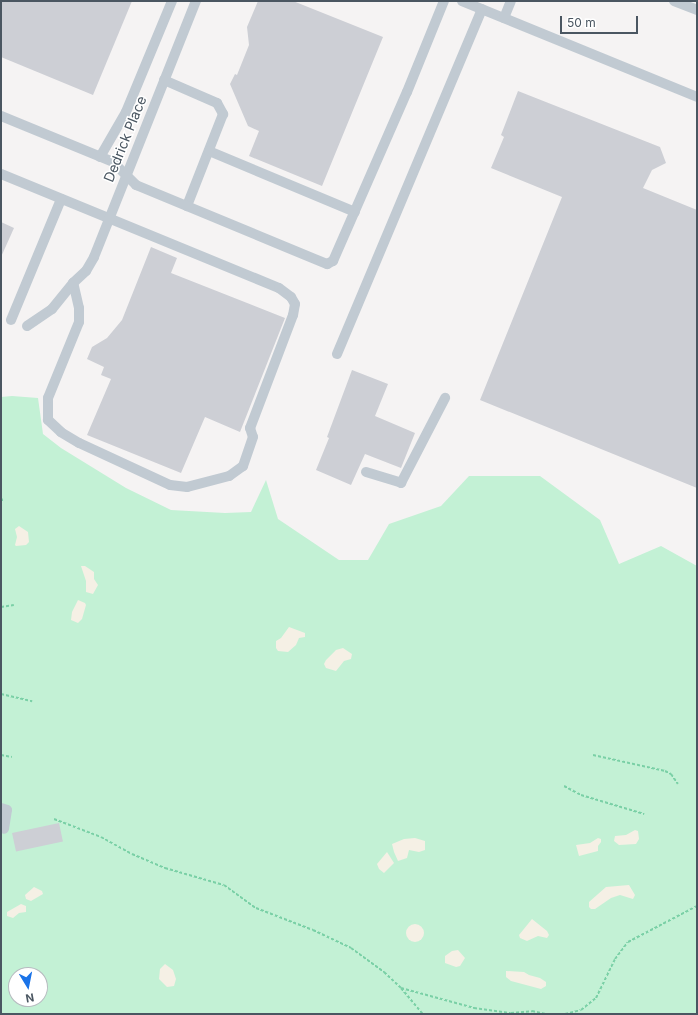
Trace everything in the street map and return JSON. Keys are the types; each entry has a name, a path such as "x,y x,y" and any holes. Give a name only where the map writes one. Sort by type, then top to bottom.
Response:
{"street":[{"path":"100,157 126,112 172,1"},
{"name":"Dedrick Place","path":"27,326 52,308 72,283 86,271 126,177 196,1"},
{"path":"1,116 113,162 126,177 136,185 327,264 333,261 355,212 444,1"},
{"path":"462,1 697,97"},
{"path":"504,18 511,1"},
{"path":"674,1 697,10"},
{"path":"337,354 482,9"},
{"path":"164,80 217,103 223,114 187,206"},
{"path":"209,151 355,212"},
{"path":"1,174 279,288 291,297 295,304 293,315 250,428 253,437 242,466 229,476 187,488 170,485 79,443 61,432 48,420 48,398 79,322 79,308 72,283"},
{"path":"11,320 61,199"},
{"path":"366,472 401,483 445,398"},
{"path":"1,808 7,810 4,829"}],"path":[{"path":"1,498 3,502"},
{"path":"1,607 14,605"},
{"path":"1,694 32,701"},
{"path":"1,755 12,757"},
{"path":"593,755 665,771 672,774 678,784"},
{"path":"564,786 581,795 644,814"},
{"path":"54,819 101,837 132,854 165,868 224,885 256,908 325,935 351,948 379,968 401,988 423,1014"},
{"path":"565,1014 581,1010 596,998 615,959 628,942 697,906"},
{"path":"401,988 474,1008 511,1013 532,1011 546,1014"}],"green space":[{"path":"12,396 38,398 43,434 61,448 126,488 171,510 225,513 251,512 266,480 278,519 339,560 368,560 389,524 441,506 469,476 540,476 600,520 619,564 661,546 697,566 697,1014 1,1014 1,397"}],"sand":[{"path":"19,526 28,532 29,542 26,545 15,545 17,537 15,529"},
{"path":"81,566 85,566 94,572 94,579 98,585 93,594 86,592 86,581"},
{"path":"78,600 86,605 82,619 78,623 71,620 72,612"},
{"path":"289,627 305,633 305,637 299,638 296,645 288,652 278,651 276,648 276,641 281,638"},
{"path":"343,648 352,654 351,659 344,661 336,671 326,668 324,664 326,660 336,650"},
{"path":"635,830 638,831 639,839 636,844 619,845 614,841 615,836 626,835"},
{"path":"415,838 425,841 425,850 419,852 409,850 407,858 398,861 392,844 404,839"},
{"path":"598,838 601,839 601,842 598,846 598,851 579,856 576,845 590,843"},
{"path":"387,852 394,863 384,873 379,869 377,864"},
{"path":"629,885 635,895 633,899 620,895 611,898 595,909 591,909 589,907 589,902 606,887"},
{"path":"34,887 42,891 43,894 31,901 26,899 25,895"},
{"path":"21,904 26,906 26,912 19,913 13,918 7,916 7,912"},
{"path":"532,919 547,931 549,935 547,938 538,936 527,941 520,938 519,935"},
{"path":"415,924 421,927 424,933 421,939 415,942 409,939 406,933 409,927"},
{"path":"458,950 465,958 460,966 456,967 445,963 445,956 452,951"},
{"path":"165,964 173,970 176,979 174,986 167,987 159,979 160,969"},
{"path":"506,971 524,972 540,978 546,982 546,986 541,989 511,981 506,977"}],"building":[{"path":"1,1 132,1 93,95 1,57"},
{"path":"258,1 293,1 383,37 322,186 249,156 259,131 248,126 230,84 235,74 237,75 249,45 247,27"},
{"path":"518,91 660,147 666,163 652,170 643,188 697,210 697,488 480,400 562,197 491,168 504,137 501,135"},
{"path":"1,222 14,228 1,257"},
{"path":"151,247 177,258 171,273 285,318 240,432 205,417 181,473 87,435 111,379 101,375 104,367 87,359 92,347 107,338 122,320"},
{"path":"352,370 388,384 375,416 415,433 401,468 365,454 351,485 316,470 329,438 327,437"},
{"path":"59,823 63,842 16,852 12,833"}]}
